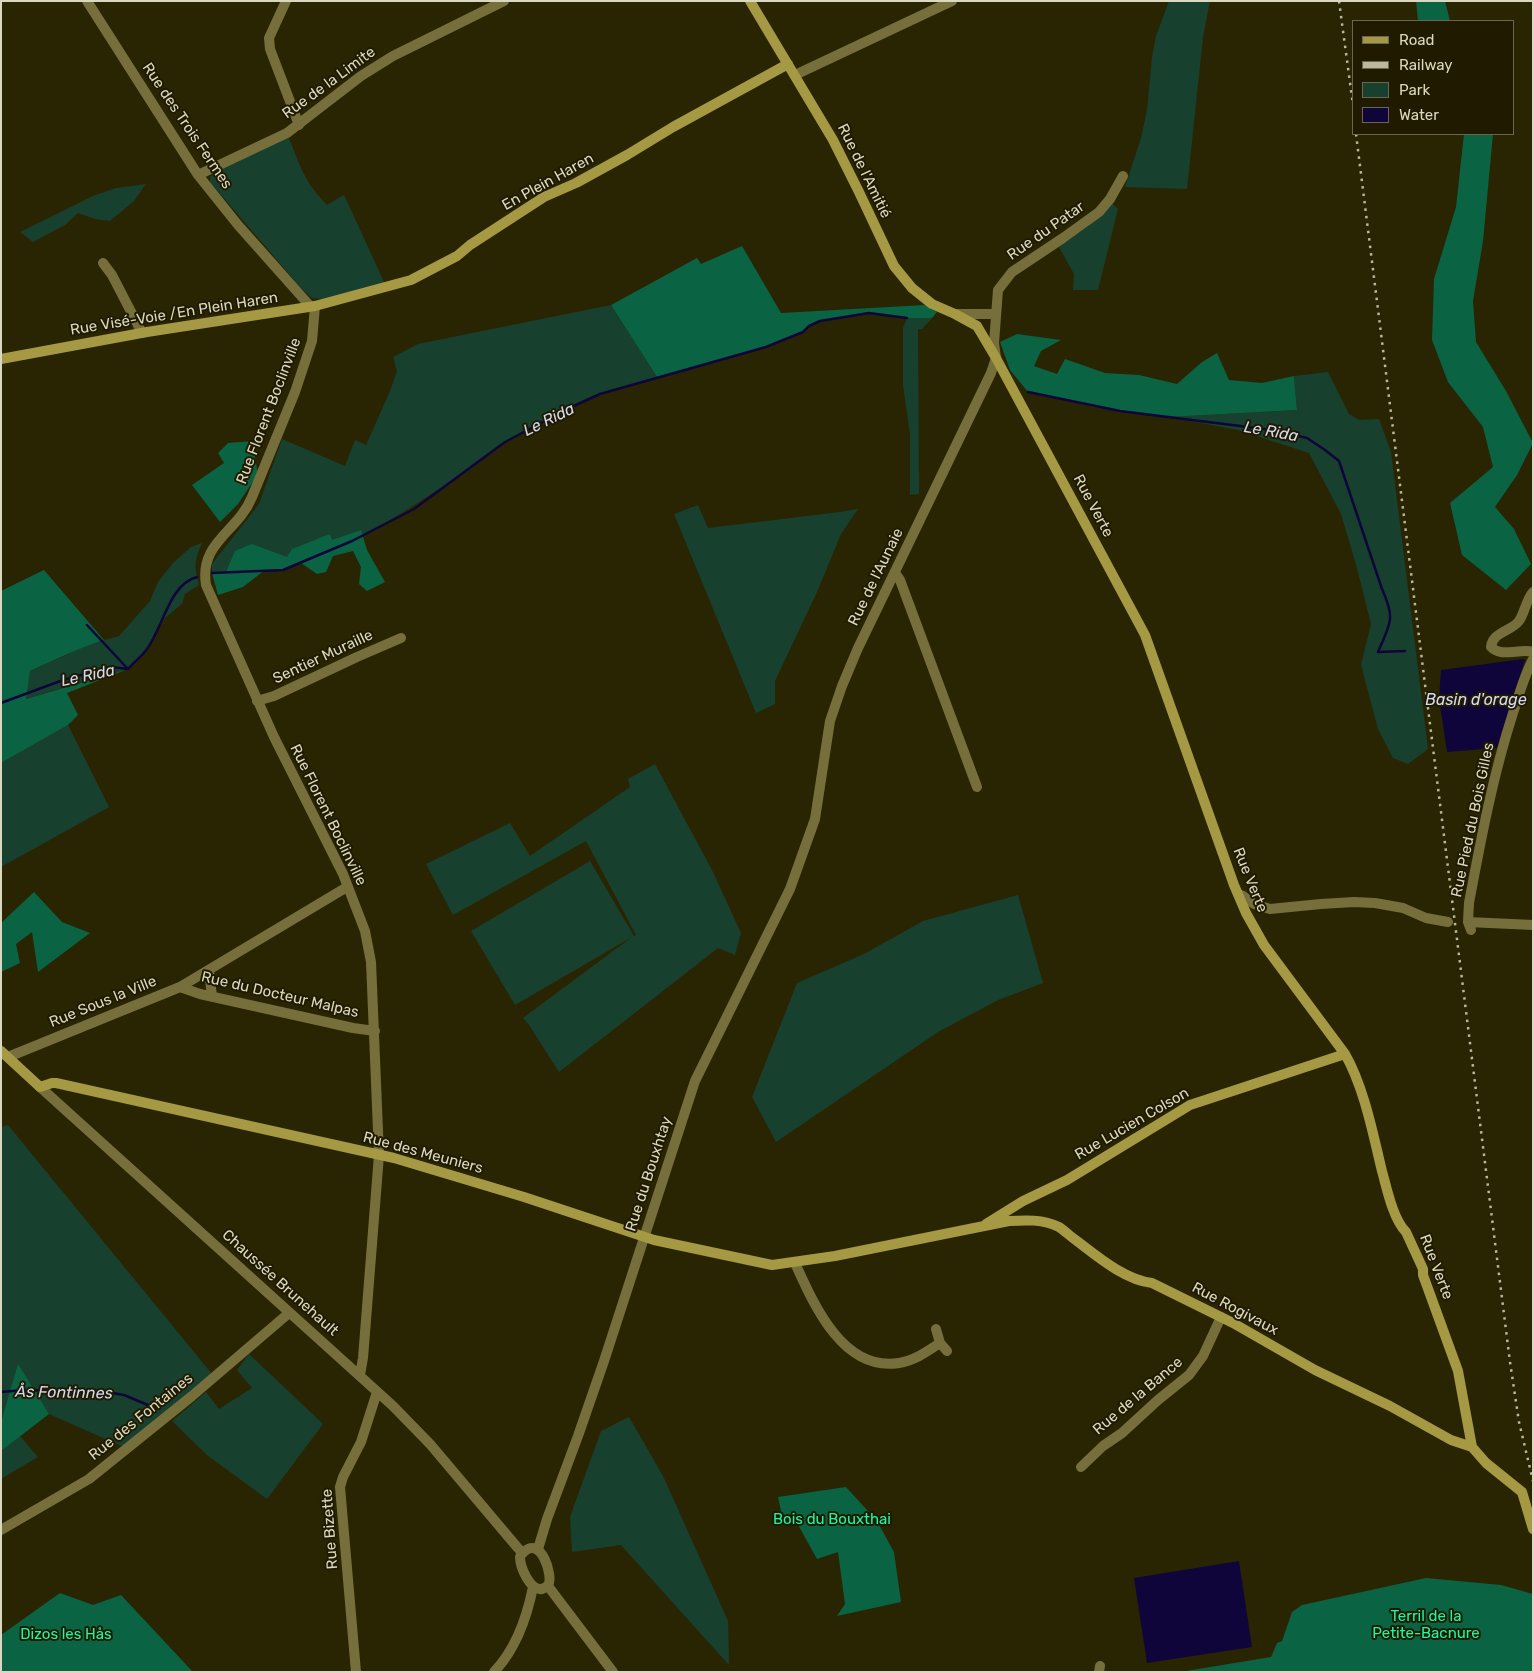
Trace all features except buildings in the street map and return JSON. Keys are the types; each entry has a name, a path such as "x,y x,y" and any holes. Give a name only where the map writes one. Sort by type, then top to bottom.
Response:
{"street":[{"name":"Rue des Trois Fermes","path":"87,1 198,175 238,225 312,306"},
{"path":"286,1 269,38 270,49 299,125"},
{"name":"Rue de la Limite","path":"198,175 287,133 361,76 391,57 504,1"},
{"name":"Rue de l'Amitié","path":"750,1 837,149 894,266 912,288 932,304 976,326"},
{"path":"795,75 952,1"},
{"name":"En Plein Haren","path":"312,306 411,280 457,256 470,245 544,197 576,183 681,122 788,64"},
{"name":"Rue du Patar","path":"996,358 994,343 998,290 1012,272 1099,212 1110,199 1124,176"},
{"path":"103,263 142,332"},
{"name":"Rue Visé-Voie /En Plein Haren","path":"1,359 142,332 312,306"},
{"name":"Rue Florent Boclinville","path":"312,306 312,342 295,392 249,505 216,544 206,562 204,574 206,586 257,701 342,874 365,931 370,955 375,1031 379,1155 364,1348 360,1375"},
{"path":"955,314 996,314"},
{"name":"Rue Verte","path":"976,326 996,358 1145,635 1246,913 1264,945 1352,1066 1390,1201 1423,1269 1423,1275 1458,1371 1472,1448"},
{"name":"Rue de l'Aunaie","path":"815,819 830,721 845,678 991,373 996,358"},
{"path":"895,573 900,580 976,787"},
{"path":"1532,658 1526,650 1498,652 1491,647 1492,642 1497,636 1519,622 1533,592"},
{"name":"Sentier Muraille","path":"257,701 274,696 401,638"},
{"name":"Rue Pied du Bois Gilles","path":"1532,658 1494,780 1472,886 1470,926 1533,925"},
{"name":"Rue du Bouxhtay","path":"538,1549 581,1426 695,1081 790,889 815,819"},
{"name":"Rue Sous la Ville","path":"3,1053 180,987 347,886"},
{"path":"1238,894 1254,904 1270,909 1330,903 1375,903 1403,908 1426,918 1448,922"},
{"path":"209,971 212,996"},
{"name":"Rue du Docteur Malpas","path":"180,987 353,1028 375,1031"},
{"name":"Chaussée Brunehault","path":"3,1053 393,1406 430,1444 511,1538 522,1554 521,1560 529,1583 533,1587"},
{"name":"Rue Lucien Colson","path":"1022,1202 1068,1180 1190,1105 1345,1054"},
{"name":"Rue des Meuniers","path":"40,1087 56,1083 379,1155 524,1196 644,1237 772,1265 795,1263 981,1227"},
{"path":"1022,1202 1021,1214 1024,1220"},
{"path":"981,1227 1022,1202"},
{"name":"Rue Rogivaux","path":"981,1227 1024,1220 1048,1223 1060,1228 1110,1266 1144,1282 1152,1283 1221,1317 1315,1370 1472,1448"},
{"path":"795,1263 815,1303 838,1338 856,1355 874,1363 899,1363 916,1358 944,1347 936,1329"},
{"name":"Rue des Fontaines","path":"1,1530 89,1479 192,1396 289,1313"},
{"name":"Rue de la Bance","path":"1081,1467 1109,1441 1189,1375 1203,1356 1221,1317"},
{"name":"Rue Bizette","path":"356,1672 340,1487 343,1477 361,1442 377,1392"},
{"path":"1457,1442 1462,1440 1468,1429"},
{"path":"1472,1448 1486,1463 1522,1492 1533,1529"},
{"path":"494,1672 509,1653 517,1637 530,1602 533,1587 544,1589 550,1581 542,1554 538,1549 529,1548 522,1554"},
{"path":"548,1586 612,1672"}],"green space":[{"path":"1169,1 1210,1 1203,37 1187,189 1125,187 1141,138 1147,110 1156,36"},
{"path":"1416,1 1445,1 1450,20 1418,20"},
{"path":"1464,135 1493,135 1483,241 1473,301 1476,342 1506,391 1533,443 1517,475 1495,507 1514,529 1531,564 1506,590 1462,555 1450,503 1493,467 1483,427 1448,382 1432,340 1434,279 1456,207"},
{"path":"288,136 308,181 319,197 327,205 344,195 385,284 321,299 312,298 301,288 210,182 210,177 216,171"},
{"path":"146,184 134,201 110,221 95,219 78,213 65,225 33,242 20,232 93,196 116,188"},
{"path":"1112,203 1118,209 1098,290 1073,290 1074,274 1059,247 1087,227"},
{"path":"742,246 781,313 925,305 937,312 932,318 907,318 869,313 820,321 809,326 803,332 766,347 657,377 611,305 697,258 701,264"},
{"path":"611,305 657,377 600,394 505,442 472,468 375,530 352,541 283,570 212,573 212,564 259,504 282,439 345,466 355,440 366,445 397,371 393,357 418,344"},
{"path":"907,318 932,318 922,329 918,329 919,494 910,495 910,434 903,385 903,328"},
{"path":"1017,334 1061,340 1041,351 1034,366 1057,374 1065,359 1105,373 1139,375 1177,384 1202,362 1217,353 1229,380 1262,383 1294,376 1297,410 1169,417 1095,407 1028,392 1010,370 1000,342"},
{"path":"1328,372 1349,414 1359,420 1379,419 1391,452 1428,749 1408,764 1393,758 1378,729 1361,665 1371,624 1357,568 1341,514 1309,453 1238,430 1169,417 1297,410 1294,376"},
{"path":"252,441 258,474 238,504 220,522 192,485 224,463 218,453 228,443"},
{"path":"698,505 708,528 858,509 841,534 817,592 775,681 775,704 756,713 674,514"},
{"path":"361,530 367,550 385,582 367,591 359,584 361,567 353,551 333,556 326,572 317,574 301,563 283,570 265,570 243,587 218,595 212,573 226,572 235,551 252,544 287,557 292,549 330,534 332,540"},
{"path":"202,543 197,554 196,564 199,585 185,594 182,604 165,618 147,649 128,669 25,699 30,671 83,646 119,636 150,601 158,582 173,563 191,547"},
{"path":"44,570 104,640 76,650 30,671 26,699 128,669 67,693 78,715 68,725 1,763 1,591"},
{"path":"68,725 109,807 1,867 1,763"},
{"path":"655,764 712,870 741,933 735,955 718,948 559,1072 523,1018 632,937 515,1005 471,931 590,861 634,936 636,935 586,841 453,915 426,864 510,823 530,856 630,787 628,779"},
{"path":"34,892 62,922 90,933 38,972 32,932 16,944 20,963 1,972 1,923"},
{"path":"1018,895 1043,983 998,1000 938,1032 776,1142 752,1097 797,983 864,954 923,921"},
{"path":"8,1125 212,1374 126,1448 49,1414 38,1398 8,1400 1,1422 1,1127"},
{"path":"249,1354 323,1424 267,1499 207,1455 172,1421 206,1392 219,1409 252,1388 237,1370"},
{"path":"18,1364 49,1414 1,1451 1,1422"},
{"path":"629,1417 663,1476 728,1621 729,1665 621,1545 572,1552 570,1517 601,1431"},
{"path":"20,1436 38,1457 1,1479 1,1451"},
{"name":"Bois du Bouxthai","path":"846,1487 877,1521 894,1552 901,1602 837,1616 845,1604 838,1552 817,1559 797,1523 782,1516 778,1497"},
{"name":"Terril de la Petite-Bacnure","path":"1426,1578 1501,1585 1533,1594 1533,1672 1180,1672 1271,1657 1277,1643 1282,1641 1292,1612 1302,1605"},
{"name":"Dizos les Hås","path":"60,1593 93,1605 121,1595 193,1672 1,1672 1,1635"}],"water":[{"name":"Basin d'orage","path":"1525,660 1497,748 1447,752 1439,698 1441,670"},
{"path":"1239,1561 1252,1647 1147,1663 1134,1578"}],"waterway":[{"name":"Le Rida","path":"212,573 283,570 352,541 414,509 505,442 600,394 766,347 803,332 809,326 820,321 869,313 907,318"},
{"name":"Le Rida","path":"1028,392 1120,411 1272,430 1307,438 1325,450 1339,461 1389,608 1390,621 1378,652 1405,651"},
{"name":"Le Rida","path":"1,703 63,680 111,667 128,669 143,654 153,640 173,597 187,581 197,577"},
{"path":"87,625 127,668"},
{"name":"Ås Fontinnes","path":"1,1392 24,1390 101,1391 124,1395 155,1408"}],"railway":[{"path":"1339,1 1352,98"},
{"path":"1356,135 1510,1362 1519,1422 1533,1481"}]}
